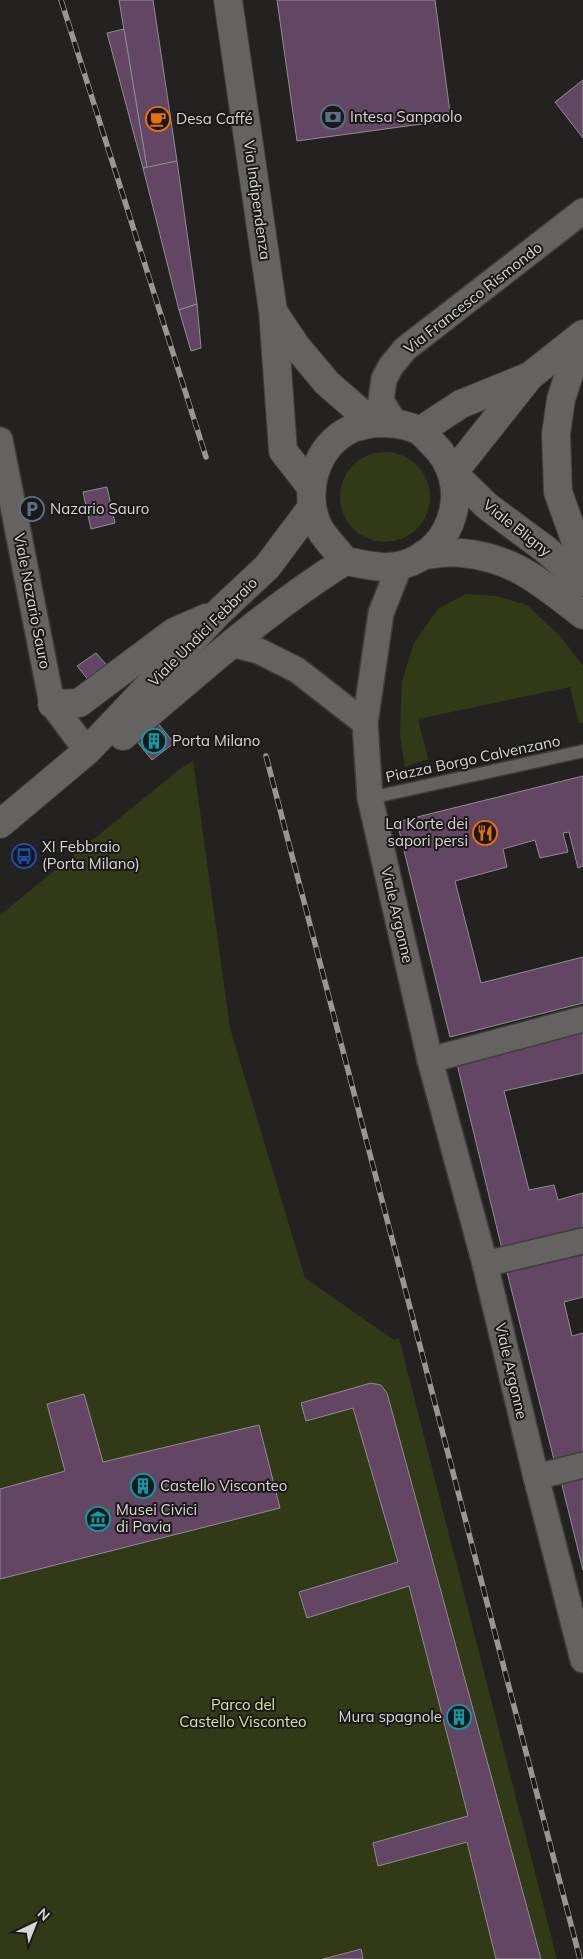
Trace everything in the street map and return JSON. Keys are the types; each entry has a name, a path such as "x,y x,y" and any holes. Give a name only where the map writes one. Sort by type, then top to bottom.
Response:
{"street":[{"name":"Via Indipendenza","path":"228,0 273,311 283,451 312,498"},
{"name":"Via Francesco Rismondo","path":"396,425 381,400 384,379 405,348 583,211"},
{"name":"Via Indipendenza","path":"273,311 296,346 327,382 396,425"},
{"path":"453,473 530,376 583,334"},
{"name":"Viale Bligny","path":"583,334 561,399 556,434 558,492 583,562"},
{"path":"396,425 441,451 453,473 456,496 452,520 440,540 412,560 380,567 346,561 318,526 312,498 318,462 332,443 351,429 396,425 461,404 530,376"},
{"name":"Viale Nazario Sauro","path":"0,440 52,704 87,751"},
{"name":"Viale Bligny","path":"453,473 488,506 545,549 583,582"},
{"name":"Viale Undici Febbraio","path":"0,824 87,751 219,612 267,567 312,498"},
{"name":"Viale Bligny","path":"412,560 460,552 487,556 510,564 543,583 583,615"},
{"name":"Viale Argonne","path":"412,560 381,613 365,723 370,798 430,1060 485,1264 536,1477 583,1660"},
{"name":"Viale Undici Febbraio","path":"87,751 116,741 231,644 306,586 346,561"},
{"path":"52,704 79,703 174,632 219,612"},
{"path":"231,644 259,651 296,670 365,723"},
{"path":"430,1060 583,1019"},
{"path":"485,1264 583,1241"},
{"path":"536,1477 583,1465"}],"lane":[{"name":"Piazza Borgo Calvenzano","path":"370,798 583,752"}],"green space":[{"path":"385,452 402,455 417,465 427,480 430,497 427,514 417,529 402,539 385,542 368,539 353,529 343,514 340,497 343,480 353,465 368,455"},
{"path":"466,594 496,596 527,605 561,637 583,666 583,723 579,724 570,687 418,719 428,759 405,767 400,734 402,681 414,643 438,609"},
{"name":"Parco del Castello Visconteo","path":"193,761 230,1028 305,1278 394,1340 399,1338 557,1959 0,1959 0,915 180,769"}],"building":[{"path":"119,0 153,0 177,161 147,168"},
{"path":"277,0 435,0 451,120 297,141"},
{"path":"124,29 147,168 143,168 107,33"},
{"path":"583,80 583,138 555,102"},
{"path":"177,161 197,304 179,310 143,168"},
{"path":"197,304 201,348 191,351 179,310"},
{"path":"107,487 115,523 91,529 83,492"},
{"path":"96,653 113,672 94,687 77,666"},
{"name":"Porta Milano","path":"157,722 174,743 152,760 135,739"},
{"path":"583,776 583,866 578,868 569,832 563,833 568,852 540,858 535,840 503,849 507,867 455,881 481,983 583,957 583,1003 450,1037 397,822"},
{"path":"583,1024 583,1073 504,1091 529,1190 554,1185 558,1200 583,1193 583,1228 502,1249 455,1056"},
{"path":"583,1249 583,1297 564,1302 572,1336 583,1333 583,1453 554,1460 506,1268"},
{"name":"Mura spagnole","path":"371,1383 381,1385 387,1393 541,1959 496,1959 467,1842 378,1866 373,1843 468,1816 409,1586 307,1618 299,1592 398,1562 353,1408 306,1421 301,1403"},
{"name":"Castello Visconteo","path":"84,1394 103,1462 259,1425 280,1508 0,1579 0,1489 65,1471 47,1404"},
{"path":"583,1476 583,1570 561,1481"},
{"path":"361,1949 363,1959 323,1959 350,1952"}],"railway":[{"path":"61,0 206,457"},
{"path":"266,756 580,1959"}],"place":[{"name":"Intesa Sanpaolo","path":"333,117"},
{"name":"Desa Caffé","path":"158,119"},
{"name":"Nazario Sauro","path":"32,509"},
{"name":"Porta Milano","path":"154,741"},
{"name":"La Korte dei sapori persi","path":"485,833"},
{"name":"XI Febbraio (Porta Milano)","path":"24,856"},
{"name":"Castello Visconteo","path":"143,1486"},
{"name":"Musei Civici di Pavia","path":"98,1519"},
{"name":"Mura spagnole","path":"459,1717"}]}
